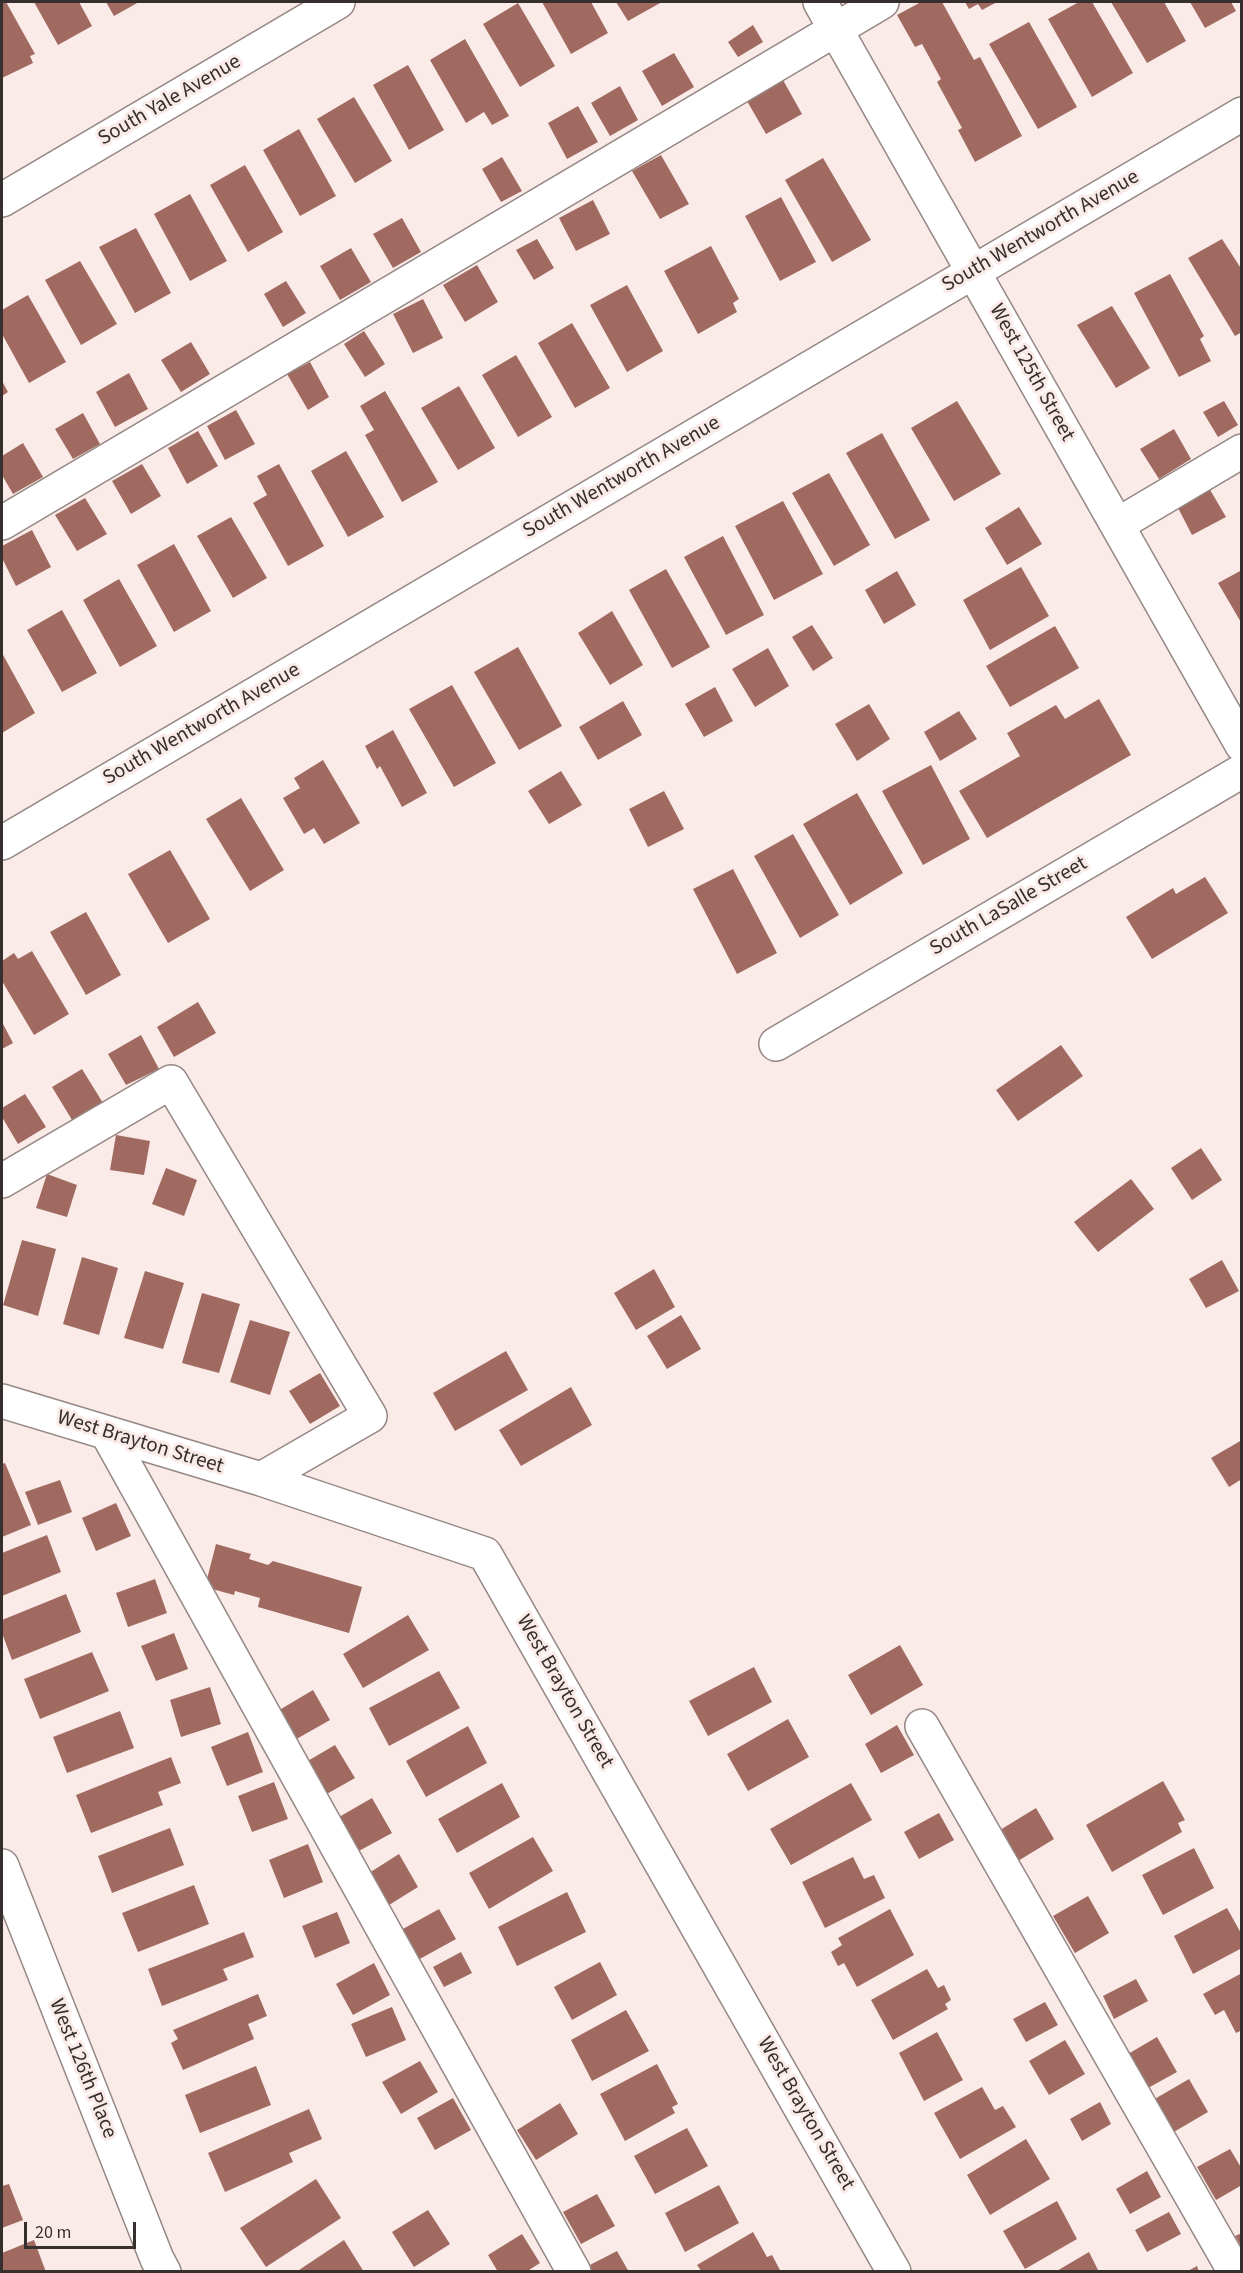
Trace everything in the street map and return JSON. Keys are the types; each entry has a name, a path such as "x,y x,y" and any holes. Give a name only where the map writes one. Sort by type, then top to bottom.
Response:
{"street":[{"name":"South Yale Avenue","path":"2,200 338,2"},
{"name":"West 125th Street","path":"820,2 1242,745"},
{"path":"2,523 882,2"},
{"name":"South Wentworth Avenue","path":"2,840 1242,114"},
{"path":"1117,525 1242,451"},
{"name":"South LaSalle Street","path":"776,1044 1242,771"},
{"path":"2,1181 171,1082 370,1416 261,1479"},
{"name":"West Brayton Street","path":"2,1401 261,1479 485,1554 894,2271"},
{"path":"107,1433 574,2271"},
{"path":"922,1726 1235,2271"},
{"name":"West 126th Place","path":"2,1866 154,2267"}],"building":[{"path":"2,2 6,2 35,54 30,56 33,63 2,78"},
{"path":"34,2 79,2 92,26 58,45"},
{"path":"106,2 139,2 114,16"},
{"path":"542,2 591,2 608,33 571,54"},
{"path":"616,2 662,2 628,21"},
{"path":"921,2 942,2 974,60 980,57 1022,136 975,162 958,130 962,128 937,82 941,79 922,44 915,47 897,15"},
{"path":"965,2 997,2 982,10 978,4 969,9"},
{"path":"1079,2 1092,2 1133,73 1092,97 1048,19"},
{"path":"1111,2 1164,2 1186,41 1147,63"},
{"path":"1190,2 1231,2 1236,11 1205,28"},
{"path":"518,3 555,66 520,87 483,24"},
{"path":"1029,22 1077,107 1038,129 989,44"},
{"path":"753,25 763,42 738,57 728,42"},
{"path":"465,39 509,116 492,125 484,112 466,123 430,60"},
{"path":"674,53 694,87 662,106 642,71"},
{"path":"408,65 444,130 409,150 373,85"},
{"path":"783,80 802,114 766,134 747,101"},
{"path":"620,86 638,120 610,136 591,103"},
{"path":"354,97 392,161 355,183 317,119"},
{"path":"578,106 598,142 567,159 548,123"},
{"path":"299,129 336,196 300,216 263,150"},
{"path":"661,155 689,204 660,219 632,171"},
{"path":"502,157 522,191 501,202 482,169"},
{"path":"823,158 871,240 832,262 785,180"},
{"path":"245,165 283,232 248,252 210,185"},
{"path":"190,194 227,261 190,281 154,214"},
{"path":"781,197 816,262 780,281 745,216"},
{"path":"593,200 610,234 576,251 559,218"},
{"path":"402,218 421,252 393,268 373,234"},
{"path":"136,228 171,293 135,313 99,247"},
{"path":"537,239 554,268 534,280 516,250"},
{"path":"1222,239 1242,270 1242,332 1235,336 1188,258"},
{"path":"711,246 739,299 733,303 737,312 698,334 664,271"},
{"path":"351,248 371,282 340,300 320,266"},
{"path":"80,261 117,324 81,345 45,280"},
{"path":"477,265 498,302 465,322 443,285"},
{"path":"1170,274 1204,336 1200,339 1211,361 1179,377 1134,293"},
{"path":"286,281 306,313 283,327 264,294"},
{"path":"627,285 663,351 627,372 590,305"},
{"path":"28,295 66,362 29,383 2,334 2,310"},
{"path":"423,299 443,338 413,353 393,314"},
{"path":"1112,306 1150,368 1116,388 1077,325"},
{"path":"572,323 610,388 575,408 538,343"},
{"path":"364,331 385,364 365,377 344,344"},
{"path":"191,342 210,374 181,392 161,360"},
{"path":"516,355 552,417 518,437 482,375"},
{"path":"310,362 329,397 308,410 287,374"},
{"path":"129,373 148,409 115,427 96,392"},
{"path":"2,381 8,392 2,396"},
{"path":"459,386 495,448 458,470 421,408"},
{"path":"385,391 438,482 402,502 365,435 374,430 360,406"},
{"path":"957,401 1001,474 954,501 911,428"},
{"path":"1224,401 1238,425 1218,437 1203,412"},
{"path":"236,410 255,444 225,460 207,426"},
{"path":"83,413 100,444 73,459 55,429"},
{"path":"1174,429 1191,459 1159,479 1140,449"},
{"path":"198,431 218,466 187,484 168,448"},
{"path":"882,433 930,520 895,539 846,453"},
{"path":"23,443 43,477 13,494 2,475 2,456"},
{"path":"346,451 384,517 348,537 311,471"},
{"path":"142,464 161,496 131,514 112,481"},
{"path":"279,464 324,546 288,566 253,503 267,495 257,476"},
{"path":"829,473 870,545 834,566 792,493"},
{"path":"1209,488 1226,517 1192,535 1177,506"},
{"path":"85,498 107,534 77,551 55,515"},
{"path":"783,501 823,574 774,600 735,526"},
{"path":"1019,507 1042,544 1007,565 985,528"},
{"path":"231,517 267,578 233,598 197,536"},
{"path":"32,530 51,567 16,586 2,558 2,546"},
{"path":"723,536 764,615 726,635 684,557"},
{"path":"174,544 211,611 174,632 137,565"},
{"path":"1021,567 1049,616 990,650 963,600"},
{"path":"666,569 710,647 672,668 629,590"},
{"path":"1242,570 1242,624 1218,583"},
{"path":"897,571 916,605 884,624 865,590"},
{"path":"119,579 157,646 120,667 83,600"},
{"path":"62,610 97,673 62,692 27,630"},
{"path":"612,611 643,665 610,685 578,633"},
{"path":"812,625 833,658 813,671 792,637"},
{"path":"1055,626 1079,668 1010,707 986,666"},
{"path":"518,647 562,726 519,750 474,672"},
{"path":"768,648 789,686 755,707 732,669"},
{"path":"2,653 35,713 2,733"},
{"path":"452,685 496,763 454,787 409,709"},
{"path":"715,687 733,721 704,737 685,704"},
{"path":"1099,699 1131,755 987,838 959,791 1020,756 1007,733 1056,705 1065,719"},
{"path":"623,701 642,735 598,760 579,727"},
{"path":"869,704 890,739 857,761 835,724"},
{"path":"959,711 977,739 940,761 924,732"},
{"path":"393,730 427,793 402,807 380,766 377,769 365,746"},
{"path":"323,760 360,823 324,844 314,828 304,834 283,798 300,788 294,778"},
{"path":"931,765 970,839 923,865 882,791"},
{"path":"561,771 582,805 549,824 528,791"},
{"path":"664,791 684,829 648,847 629,809"},
{"path":"857,793 903,873 850,905 803,824"},
{"path":"241,798 284,870 250,891 206,819"},
{"path":"793,834 839,915 800,938 754,856"},
{"path":"170,850 210,919 168,943 128,874"},
{"path":"733,869 777,953 737,974 693,889"},
{"path":"1205,877 1228,913 1152,959 1126,917 1173,888 1176,894"},
{"path":"86,912 121,975 86,995 50,932"},
{"path":"32,951 69,1014 34,1035 2,981 2,961 14,953 18,959"},
{"path":"198,1002 216,1033 174,1057 157,1027"},
{"path":"2,1022 13,1043 2,1049"},
{"path":"141,1035 159,1069 126,1085 108,1054"},
{"path":"1061,1045 1083,1076 1018,1121 996,1090"},
{"path":"82,1069 103,1103 72,1120 52,1087"},
{"path":"25,1094 46,1127 18,1144 2,1117 2,1108"},
{"path":"116,1135 150,1141 144,1175 110,1170"},
{"path":"1201,1148 1222,1180 1192,1200 1171,1168"},
{"path":"166,1168 197,1180 184,1216 152,1204"},
{"path":"47,1174 77,1185 67,1217 36,1208"},
{"path":"1131,1179 1154,1209 1098,1252 1074,1222"},
{"path":"22,1240 56,1249 38,1316 3,1305"},
{"path":"82,1257 118,1268 99,1335 63,1324"},
{"path":"1222,1260 1239,1291 1206,1308 1189,1279"},
{"path":"654,1269 675,1307 636,1330 614,1293"},
{"path":"145,1271 184,1283 163,1349 124,1338"},
{"path":"202,1293 240,1304 219,1373 182,1363"},
{"path":"681,1315 701,1349 667,1369 647,1336"},
{"path":"250,1320 290,1332 270,1395 230,1382"},
{"path":"506,1351 528,1390 455,1431 433,1393"},
{"path":"320,1373 340,1406 310,1424 289,1391"},
{"path":"571,1387 592,1425 521,1466 499,1430"},
{"path":"1242,1440 1242,1479 1229,1487 1211,1458"},
{"path":"5,1463 31,1525 2,1537 2,1464"},
{"path":"60,1480 72,1512 38,1525 25,1492"},
{"path":"116,1503 131,1536 96,1551 82,1518"},
{"path":"47,1535 61,1572 2,1596 2,1553"},
{"path":"216,1544 251,1554 249,1559 268,1565 273,1561 362,1587 349,1633 258,1607 260,1598 235,1591 234,1595 205,1587"},
{"path":"155,1579 167,1613 128,1627 116,1593"},
{"path":"66,1594 81,1632 12,1660 2,1633 2,1620"},
{"path":"408,1615 429,1650 363,1688 343,1654"},
{"path":"174,1633 188,1669 156,1681 141,1646"},
{"path":"900,1645 923,1685 871,1715 848,1675"},
{"path":"92,1652 109,1691 40,1719 24,1679"},
{"path":"754,1667 772,1702 708,1736 689,1701"},
{"path":"439,1671 460,1708 389,1746 369,1708"},
{"path":"210,1687 221,1724 181,1737 170,1700"},
{"path":"313,1690 330,1720 293,1741 276,1712"},
{"path":"120,1711 134,1748 67,1773 53,1737"},
{"path":"788,1719 809,1757 748,1791 727,1754"},
{"path":"897,1725 914,1755 881,1773 865,1744"},
{"path":"468,1726 487,1763 426,1797 406,1761"},
{"path":"248,1732 263,1772 227,1786 211,1747"},
{"path":"335,1745 355,1778 325,1795 306,1762"},
{"path":"171,1757 181,1783 158,1792 163,1805 91,1833 76,1795"},
{"path":"1163,1781 1185,1820 1178,1823 1182,1832 1112,1872 1086,1825"},
{"path":"274,1782 288,1819 252,1832 238,1796"},
{"path":"502,1783 520,1817 457,1853 438,1819"},
{"path":"851,1783 872,1820 791,1865 770,1829"},
{"path":"372,1798 392,1833 357,1852 339,1817"},
{"path":"1036,1808 1054,1839 1018,1861 1000,1830"},
{"path":"939,1813 954,1840 919,1859 904,1832"},
{"path":"170,1828 184,1865 112,1893 98,1856"},
{"path":"533,1837 553,1871 489,1909 469,1873"},
{"path":"308,1844 323,1882 284,1898 269,1860"},
{"path":"1194,1848 1214,1888 1163,1915 1142,1875"},
{"path":"399,1854 418,1887 389,1905 369,1873"},
{"path":"853,1857 864,1879 874,1875 885,1898 825,1928 802,1882"},
{"path":"194,1885 209,1924 138,1952 122,1913"},
{"path":"567,1892 586,1932 517,1966 498,1927"},
{"path":"1088,1896 1109,1933 1075,1953 1053,1916"},
{"path":"1227,1908 1242,1935 1242,1948 1193,1974 1174,1936"},
{"path":"439,1909 456,1939 418,1960 401,1930"},
{"path":"890,1909 914,1955 857,1987 844,1963 838,1966 831,1952 842,1945 838,1938"},
{"path":"337,1912 350,1943 315,1958 302,1926"},
{"path":"244,1932 254,1957 223,1969 228,1980 162,2006 148,1969"},
{"path":"461,1952 472,1973 444,1987 433,1967"},
{"path":"600,1962 617,1995 572,2020 554,1987"},
{"path":"374,1963 390,1995 353,2015 336,1984"},
{"path":"927,1969 938,1988 944,1985 951,2000 945,2004 948,2009 893,2040 871,2000"},
{"path":"1242,1973 1242,2030 1236,2033 1224,2010 1215,2015 1203,1994"},
{"path":"1136,1979 1148,2001 1114,2019 1103,1996"},
{"path":"258,1994 267,2016 248,2024 254,2039 183,2070 171,2043 178,2039 173,2030"},
{"path":"1045,2002 1058,2025 1026,2042 1013,2019"},
{"path":"392,2007 406,2040 366,2057 351,2024"},
{"path":"626,2010 649,2051 592,2081 571,2040"},
{"path":"937,2032 963,2080 924,2101 899,2053"},
{"path":"1157,2037 1177,2072 1148,2088 1128,2054"},
{"path":"1065,2040 1085,2074 1049,2095 1029,2061"},
{"path":"420,2061 438,2092 401,2114 382,2082"},
{"path":"657,2064 678,2104 672,2107 675,2113 625,2141 600,2094"},
{"path":"256,2066 271,2105 200,2133 185,2095"},
{"path":"1189,2079 1208,2112 1172,2133 1153,2100"},
{"path":"982,2087 995,2110 1003,2106 1016,2127 960,2159 934,2113"},
{"path":"453,2098 471,2130 435,2150 417,2118"},
{"path":"1100,2102 1111,2124 1082,2141 1070,2119"},
{"path":"560,2103 578,2134 536,2160 517,2130"},
{"path":"309,2109 322,2139 289,2153 293,2162 225,2192 208,2153"},
{"path":"687,2128 708,2166 655,2194 634,2156"},
{"path":"1026,2139 1050,2179 990,2215 967,2175"},
{"path":"1230,2149 1242,2169 1242,2185 1216,2200 1197,2167"},
{"path":"1147,2171 1161,2197 1130,2214 1116,2189"},
{"path":"316,2179 341,2218 266,2267 240,2228"},
{"path":"9,2184 23,2220 2,2228 2,2186"},
{"path":"719,2185 739,2223 685,2252 665,2213"},
{"path":"597,2194 615,2226 581,2244 563,2212"},
{"path":"1057,2201 1077,2239 1025,2269 1003,2231"},
{"path":"428,2210 450,2244 414,2267 392,2232"},
{"path":"1169,2212 1181,2234 1147,2252 1135,2230"},
{"path":"753,2232 767,2257 772,2255 781,2272 702,2272 697,2265"},
{"path":"1242,2233 1242,2248 1235,2236"},
{"path":"522,2234 540,2263 526,2272 498,2272 488,2255"},
{"path":"34,2240 46,2272 2,2272 2,2253"},
{"path":"344,2240 364,2272 296,2272"},
{"path":"617,2251 629,2272 589,2272 586,2267"},
{"path":"1089,2252 1099,2272 1055,2272"},
{"path":"1197,2266 1199,2272 1186,2272"}]}
